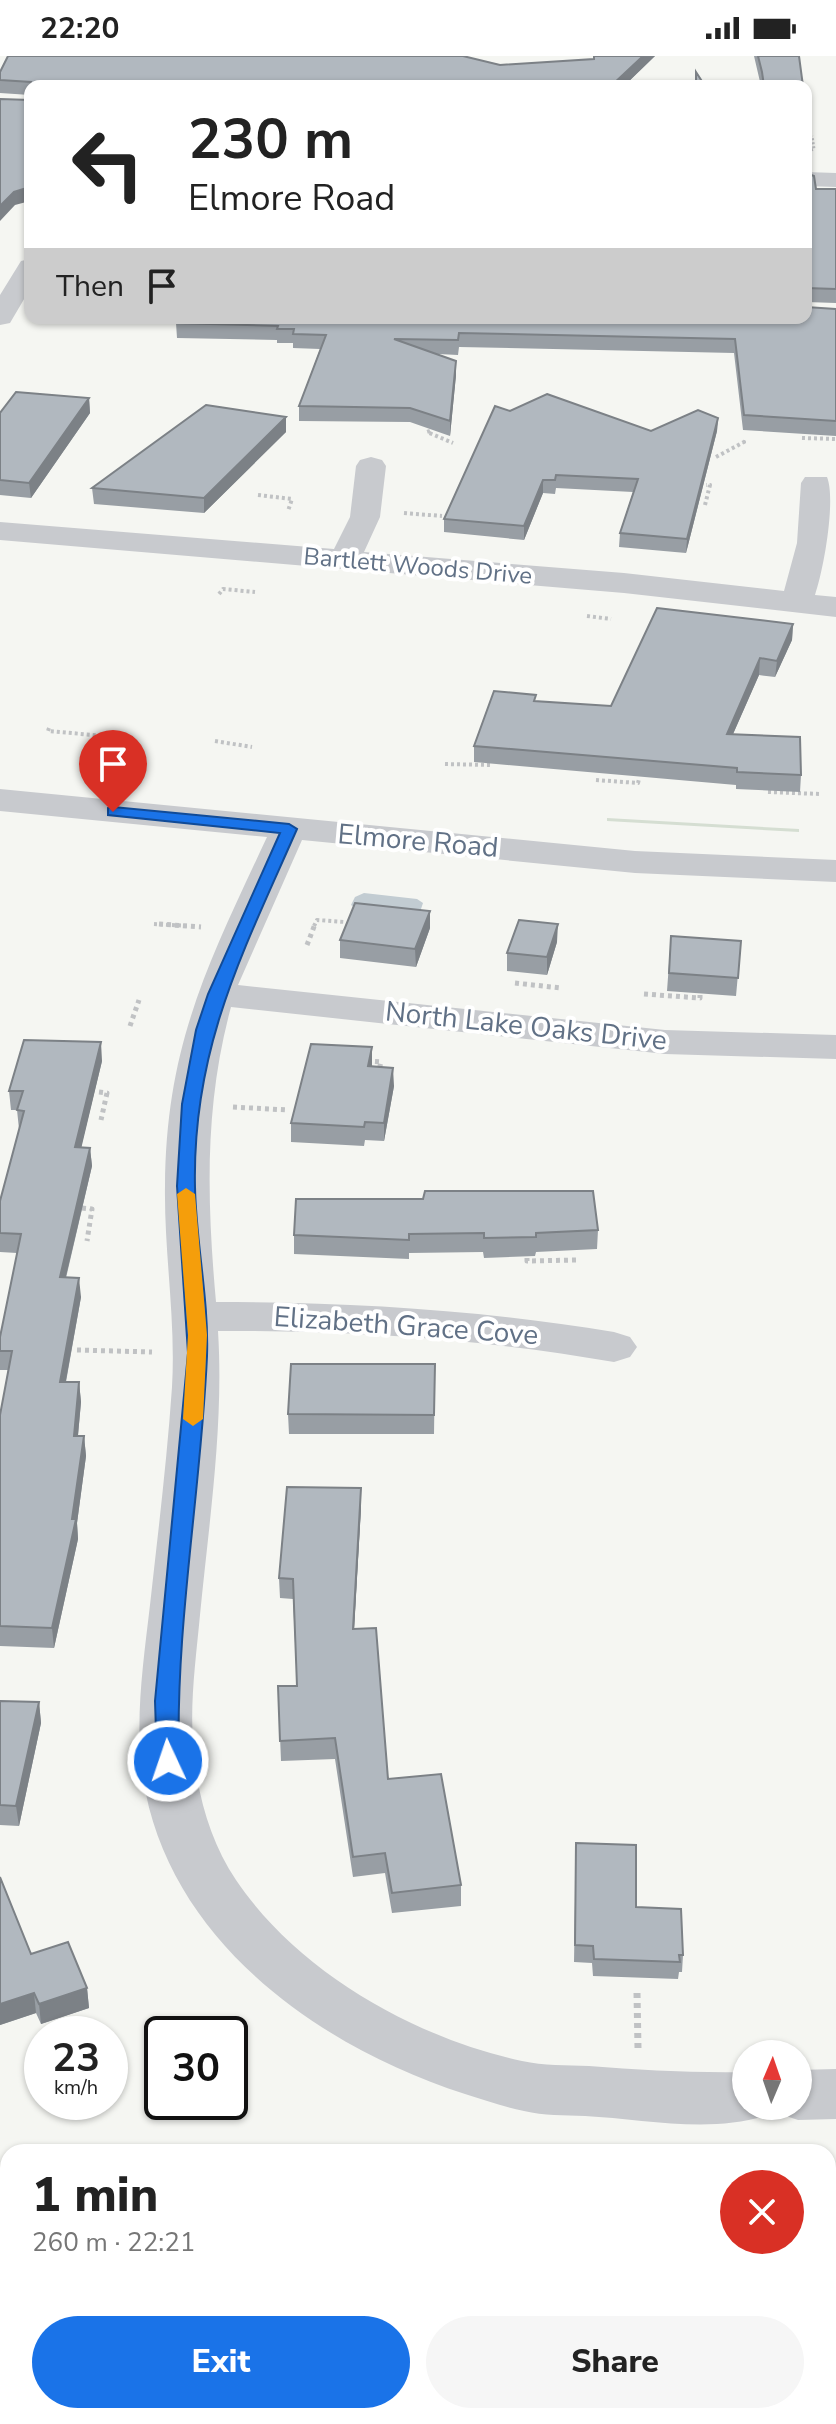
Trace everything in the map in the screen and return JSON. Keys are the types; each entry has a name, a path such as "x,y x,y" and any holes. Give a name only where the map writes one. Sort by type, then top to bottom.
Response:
{"street":[{"path":"812,179 836,180"},
{"path":"0,317 24,283"},
{"path":"344,560 365,517 371,466"},
{"path":"797,601 806,576 817,514 816,483"},
{"name":"Bartlett Woods Drive","path":"0,531 797,601 836,607"},
{"name":"Elmore Road","path":"0,800 635,862 836,871"},
{"path":"289,829 216,994 194,1082 187,1214 197,1317 193,1426 166,1701 166,1741 177,1812 190,1852 245,1932 299,1984 362,2024 450,2063 521,2086 676,2098 732,2097"},
{"name":"North Lake Oaks Drive","path":"216,994 665,1042 836,1047"},
{"name":"Elizabeth Grace Cove","path":"197,1317 310,1318 499,1329 614,1347"},
{"path":"812,2095 836,2094"}],"path":[{"path":"812,136 812,150"},
{"path":"430,431 427,432 453,443"},
{"path":"802,438 836,439"},
{"path":"716,457 744,442 740,441"},
{"path":"705,505 710,485 706,485"},
{"path":"258,495 292,499 288,511"},
{"path":"400,513 442,516"},
{"path":"219,594 223,589 255,592"},
{"path":"49,728 48,731 116,737"},
{"path":"215,741 252,747"},
{"path":"445,764 491,765"},
{"path":"596,780 638,783 639,779"},
{"path":"768,792 820,794"},
{"path":"307,945 317,920 345,922"},
{"path":"154,924 215,928"},
{"path":"515,983 561,988"},
{"path":"644,994 700,998 700,995"},
{"path":"130,1026 139,1000"},
{"path":"366,1061 381,1062 377,1083"},
{"path":"99,1092 107,1093 101,1120"},
{"path":"219,1107 288,1110"},
{"path":"82,1208 92,1209 87,1241"},
{"path":"527,1258 527,1261 578,1260"},
{"path":"77,1350 160,1353"},
{"path":"637,1993 638,2059"}],"shaded area":[{"path":"607,818 799,829 799,832 607,821"},
{"path":"364,893 417,899 423,903 420,912 357,909 351,905 355,897"}],"building":[{"path":"8,56 463,56 500,65 594,59 594,56 643,56 617,80 24,82 0,80 0,72"},
{"path":"758,56 799,56 802,80 763,80"},
{"path":"0,99 24,100 24,189 14,192 0,206"},
{"path":"812,175 816,189 836,189 836,289 812,288"},
{"path":"812,307 836,309 836,421 744,415 735,339 459,333 458,340 394,339 456,361 450,421 410,408 299,406 326,335 293,334 294,329 277,329 278,326 210,324 812,324"},
{"path":"16,392 89,398 29,483 0,480 0,413"},
{"path":"547,394 651,431 698,410 718,418 687,539 620,533 638,479 556,475 555,480 543,480 524,526 444,519 495,406 510,411"},
{"path":"206,405 286,417 204,498 92,488"},
{"path":"657,608 793,624 777,661 760,658 727,734 800,737 801,775 737,772 737,768 474,746 494,691 536,695 534,701 611,706"},
{"path":"355,903 430,911 415,949 340,940"},
{"path":"519,920 558,924 547,957 507,953"},
{"path":"671,936 741,941 738,978 669,973"},
{"path":"24,1040 101,1042 75,1147 90,1148 60,1277 79,1278 60,1382 79,1382 74,1436 84,1436 72,1519 76,1519 52,1628 0,1626 0,1415 12,1351 0,1351 0,1337 21,1234 0,1233 0,1201 24,1111 17,1110 23,1091 9,1091"},
{"path":"311,1044 372,1047 368,1066 393,1068 384,1123 365,1122 364,1127 291,1123"},
{"path":"425,1191 593,1191 598,1230 536,1233 536,1237 484,1238 484,1233 409,1234 409,1240 294,1235 296,1199 423,1199"},
{"path":"291,1364 435,1364 434,1415 288,1414"},
{"path":"287,1487 361,1488 353,1629 376,1628 388,1779 441,1774 461,1885 392,1893 385,1853 353,1857 335,1738 280,1741 278,1686 297,1686 293,1579 279,1578"},
{"path":"0,1701 39,1702 16,1806 0,1805"},
{"path":"576,1843 636,1845 636,1907 681,1909 683,1955 679,1955 680,1962 594,1959 593,1946 575,1945"},
{"path":"0,1877 31,1954 68,1942 87,1988 39,2004 34,1993 0,2004"}],"slow traffic":[{"path":"186,1194 197,1317 198,1353 193,1419"}],"route":[{"path":"113,812 289,829 216,994 205,1030 191,1104 186,1186 198,1353 166,1701 168,1761"}]}
